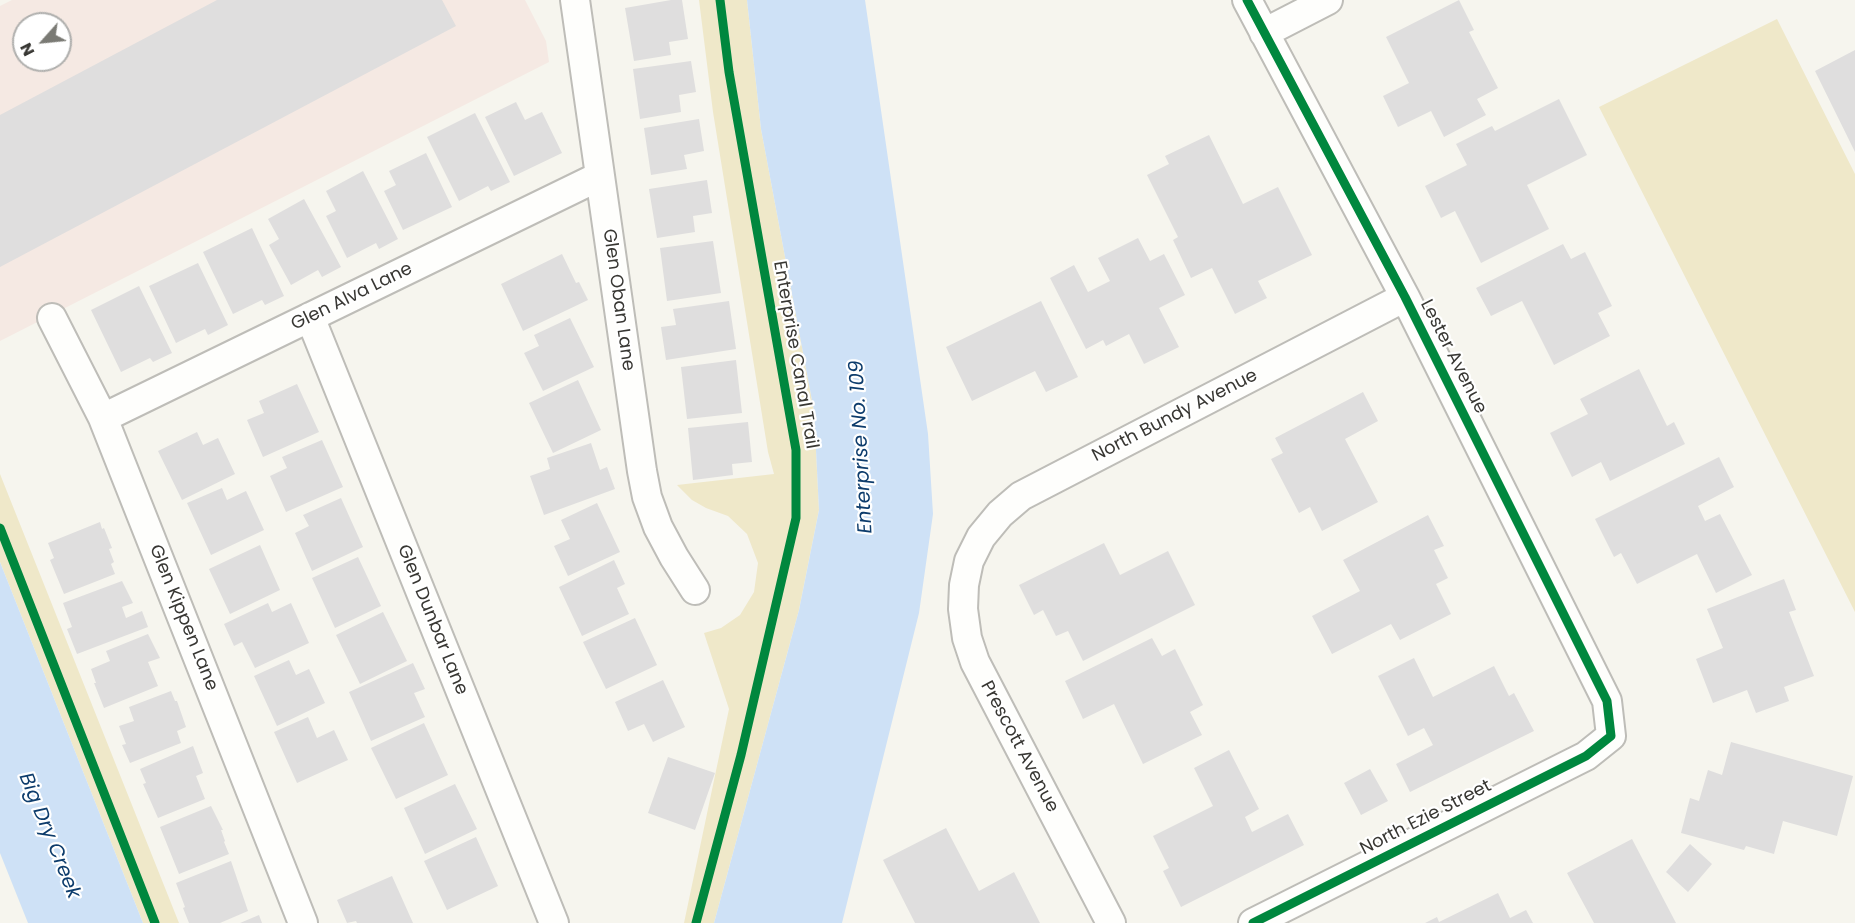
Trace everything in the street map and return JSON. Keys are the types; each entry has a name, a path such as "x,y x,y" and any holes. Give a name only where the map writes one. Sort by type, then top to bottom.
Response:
{"street":[{"name":"Glen Oban Lane","path":"574,0 647,497 658,527 694,590"},
{"name":"Lester Avenue","path":"1247,0 1405,297 1606,701 1611,736"},
{"path":"1264,33 1328,0"},
{"name":"Glen Alva Lane","path":"103,418 600,176"},
{"name":"North Bundy Avenue","path":"969,561 981,537 1000,514 1022,496 1405,297"},
{"name":"Glen Dunbar Lane","path":"310,317 554,923"},
{"name":"Glen Kippen Lane","path":"52,318 103,418 303,923"},
{"name":"Prescott Avenue","path":"969,561 964,585 963,609 967,638 975,662 1111,923"},
{"name":"North Ezie Street","path":"1253,923 1586,756 1611,736"}],"shaded area":[{"path":"12,0 525,0 546,41 549,62 0,341 0,6"},
{"path":"699,0 747,0 761,129 814,411 819,510 799,610 714,923 684,923 729,709 704,633 721,628 740,615 754,592 758,563 747,534 728,516 692,500 677,485 774,474 768,452 713,112"},
{"path":"1777,19 1855,174 1855,612 1599,107"},
{"path":"0,474 179,923 143,923 0,562"}],"water":[{"name":"Enterprise No. 109","path":"747,0 865,0 928,434 933,514 919,613 842,923 714,923 799,610 819,510 814,411 761,129"},
{"name":"Big Dry Creek","path":"0,562 143,923 28,923 0,853"}],"building":[{"path":"217,0 442,0 456,26 0,267 0,115"},
{"path":"682,0 688,39 669,42 671,55 634,61 625,8"},
{"path":"1459,0 1474,30 1469,32 1498,88 1477,99 1486,115 1444,137 1431,111 1398,127 1383,96 1409,83 1386,37"},
{"path":"1855,50 1855,152 1815,71"},
{"path":"691,61 696,92 679,95 681,112 640,119 633,69"},
{"path":"1559,99 1587,155 1527,185 1549,229 1481,263 1455,211 1441,218 1425,186 1467,165 1456,144 1492,126 1495,131"},
{"path":"516,102 525,120 542,112 562,153 514,176 485,117"},
{"path":"475,113 510,182 491,191 488,186 459,201 427,137"},
{"path":"699,119 704,151 684,155 687,169 651,175 644,128"},
{"path":"1209,135 1243,204 1278,187 1312,255 1258,281 1267,298 1235,314 1212,268 1191,278 1173,240 1178,237 1147,175 1169,164 1165,156"},
{"path":"426,153 452,207 403,230 384,191 396,185 389,171"},
{"path":"363,171 398,239 379,249 376,243 347,258 326,216 336,211 326,191"},
{"path":"707,180 712,213 693,216 695,232 657,238 649,189"},
{"path":"304,199 341,267 322,277 318,270 291,285 269,245 279,239 268,219"},
{"path":"252,228 284,296 265,305 262,300 233,314 203,252"},
{"path":"1138,238 1150,261 1164,254 1185,295 1159,308 1179,347 1144,364 1129,334 1106,346 1103,340 1086,349 1050,278 1074,265 1088,292 1110,281 1098,258"},
{"path":"713,241 721,293 667,301 660,248"},
{"path":"1563,244 1571,259 1585,252 1612,306 1598,313 1610,336 1554,365 1522,301 1491,316 1476,288"},
{"path":"562,254 576,283 579,282 588,300 523,331 501,284"},
{"path":"198,263 228,325 208,335 205,329 176,343 149,286"},
{"path":"139,286 172,353 153,362 150,358 121,372 91,310"},
{"path":"729,301 736,349 666,360 661,327 676,325 673,309"},
{"path":"1041,301 1078,377 1046,392 1035,371 972,401 946,347"},
{"path":"570,318 594,367 543,391 524,353 539,346 534,335"},
{"path":"736,360 742,413 687,419 681,367"},
{"path":"1639,369 1667,426 1674,422 1685,444 1610,481 1601,462 1572,477 1550,433 1588,414 1580,399"},
{"path":"578,380 601,430 553,453 529,403"},
{"path":"297,384 319,432 263,457 247,420 264,413 259,401"},
{"path":"1363,392 1378,421 1345,439 1378,502 1322,531 1310,507 1299,513 1271,459 1283,453 1275,438"},
{"path":"748,422 752,462 732,464 733,475 693,480 688,428"},
{"path":"197,432 203,445 218,438 235,474 182,500 158,451"},
{"path":"322,440 343,487 286,512 270,476 287,468 282,457"},
{"path":"591,443 600,470 607,467 615,489 544,515 530,476 550,469 547,458"},
{"path":"1719,457 1734,487 1698,506 1705,521 1720,514 1752,575 1716,593 1697,554 1637,584 1621,553 1614,557 1595,519"},
{"path":"222,488 227,500 246,491 264,530 211,555 187,503"},
{"path":"341,498 363,547 312,571 295,533 309,526 303,515"},
{"path":"597,503 620,552 568,576 554,546 570,539 561,520"},
{"path":"1428,515 1444,546 1434,550 1448,578 1436,584 1451,614 1400,640 1391,624 1332,654 1312,616 1360,591 1343,560"},
{"path":"100,522 112,548 109,549 114,562 111,564 115,574 64,594 50,560 54,558 48,543"},
{"path":"1104,543 1120,575 1168,551 1195,605 1083,661 1068,631 1056,636 1043,610 1034,615 1019,585"},
{"path":"260,545 280,590 230,614 209,569"},
{"path":"358,557 381,606 335,628 312,578"},
{"path":"614,560 625,584 617,588 629,614 582,636 559,587"},
{"path":"1784,579 1796,610 1789,612 1814,676 1784,687 1789,701 1756,713 1747,690 1713,703 1696,659 1723,648 1707,609"},
{"path":"122,581 133,603 122,607 126,618 142,611 148,627 77,654 67,629 72,627 63,603"},
{"path":"268,603 272,612 291,603 309,643 255,668 242,642 234,646 224,624"},
{"path":"383,612 407,661 360,684 336,635"},
{"path":"635,618 657,665 606,689 583,642"},
{"path":"148,634 160,658 148,662 158,686 104,708 91,669 110,661 106,651"},
{"path":"1152,638 1162,656 1175,649 1203,705 1190,712 1202,735 1143,764 1114,704 1083,719 1065,681"},
{"path":"1414,658 1433,697 1494,666 1509,696 1514,693 1534,731 1410,792 1396,764 1433,745 1424,728 1408,736 1378,676"},
{"path":"289,660 296,675 309,669 325,703 277,726 254,676"},
{"path":"413,663 425,689 414,693 425,717 371,741 349,692"},
{"path":"663,680 685,727 653,742 644,724 628,731 615,702"},
{"path":"171,691 186,727 177,731 181,743 130,763 122,745 126,744 119,726 134,721 129,707"},
{"path":"308,717 317,738 334,730 348,760 297,783 274,732"},
{"path":"424,723 448,775 396,799 371,748"},
{"path":"1731,742 1853,776 1837,836 1783,821 1774,854 1746,846 1744,850 1681,833 1690,798 1699,801 1708,770 1722,775"},
{"path":"193,746 203,773 196,776 205,799 158,818 143,784 146,783 140,769"},
{"path":"1229,750 1259,809 1245,817 1252,832 1288,814 1304,845 1181,907 1163,871 1169,868 1153,836 1213,806 1194,768"},
{"path":"668,757 715,773 695,830 648,813"},
{"path":"1370,769 1388,801 1361,815 1344,783"},
{"path":"455,784 477,829 425,854 404,808"},
{"path":"211,806 223,830 221,830 229,854 179,874 160,827"},
{"path":"946,828 979,891 1014,872 1040,923 915,923 883,860"},
{"path":"476,837 498,886 447,910 424,861"},
{"path":"1632,839 1676,923 1594,923 1567,873"},
{"path":"1690,844 1712,864 1688,892 1666,872"},
{"path":"231,861 248,911 220,923 189,923 176,883"},
{"path":"392,876 413,923 357,923 356,921 347,923 337,900"},
{"path":"1498,893 1510,918 1526,910 1533,923 1425,923 1437,917 1439,922"},
{"path":"259,915 262,923 240,923"}],"cycle path":[{"name":"Enterprise Canal Trail","path":"696,923 741,755 796,518 796,450 729,72 720,0"},
{"path":"1247,0 1405,297 1607,701 1611,736 1586,756 1253,923"},
{"path":"0,528 155,923"}]}
